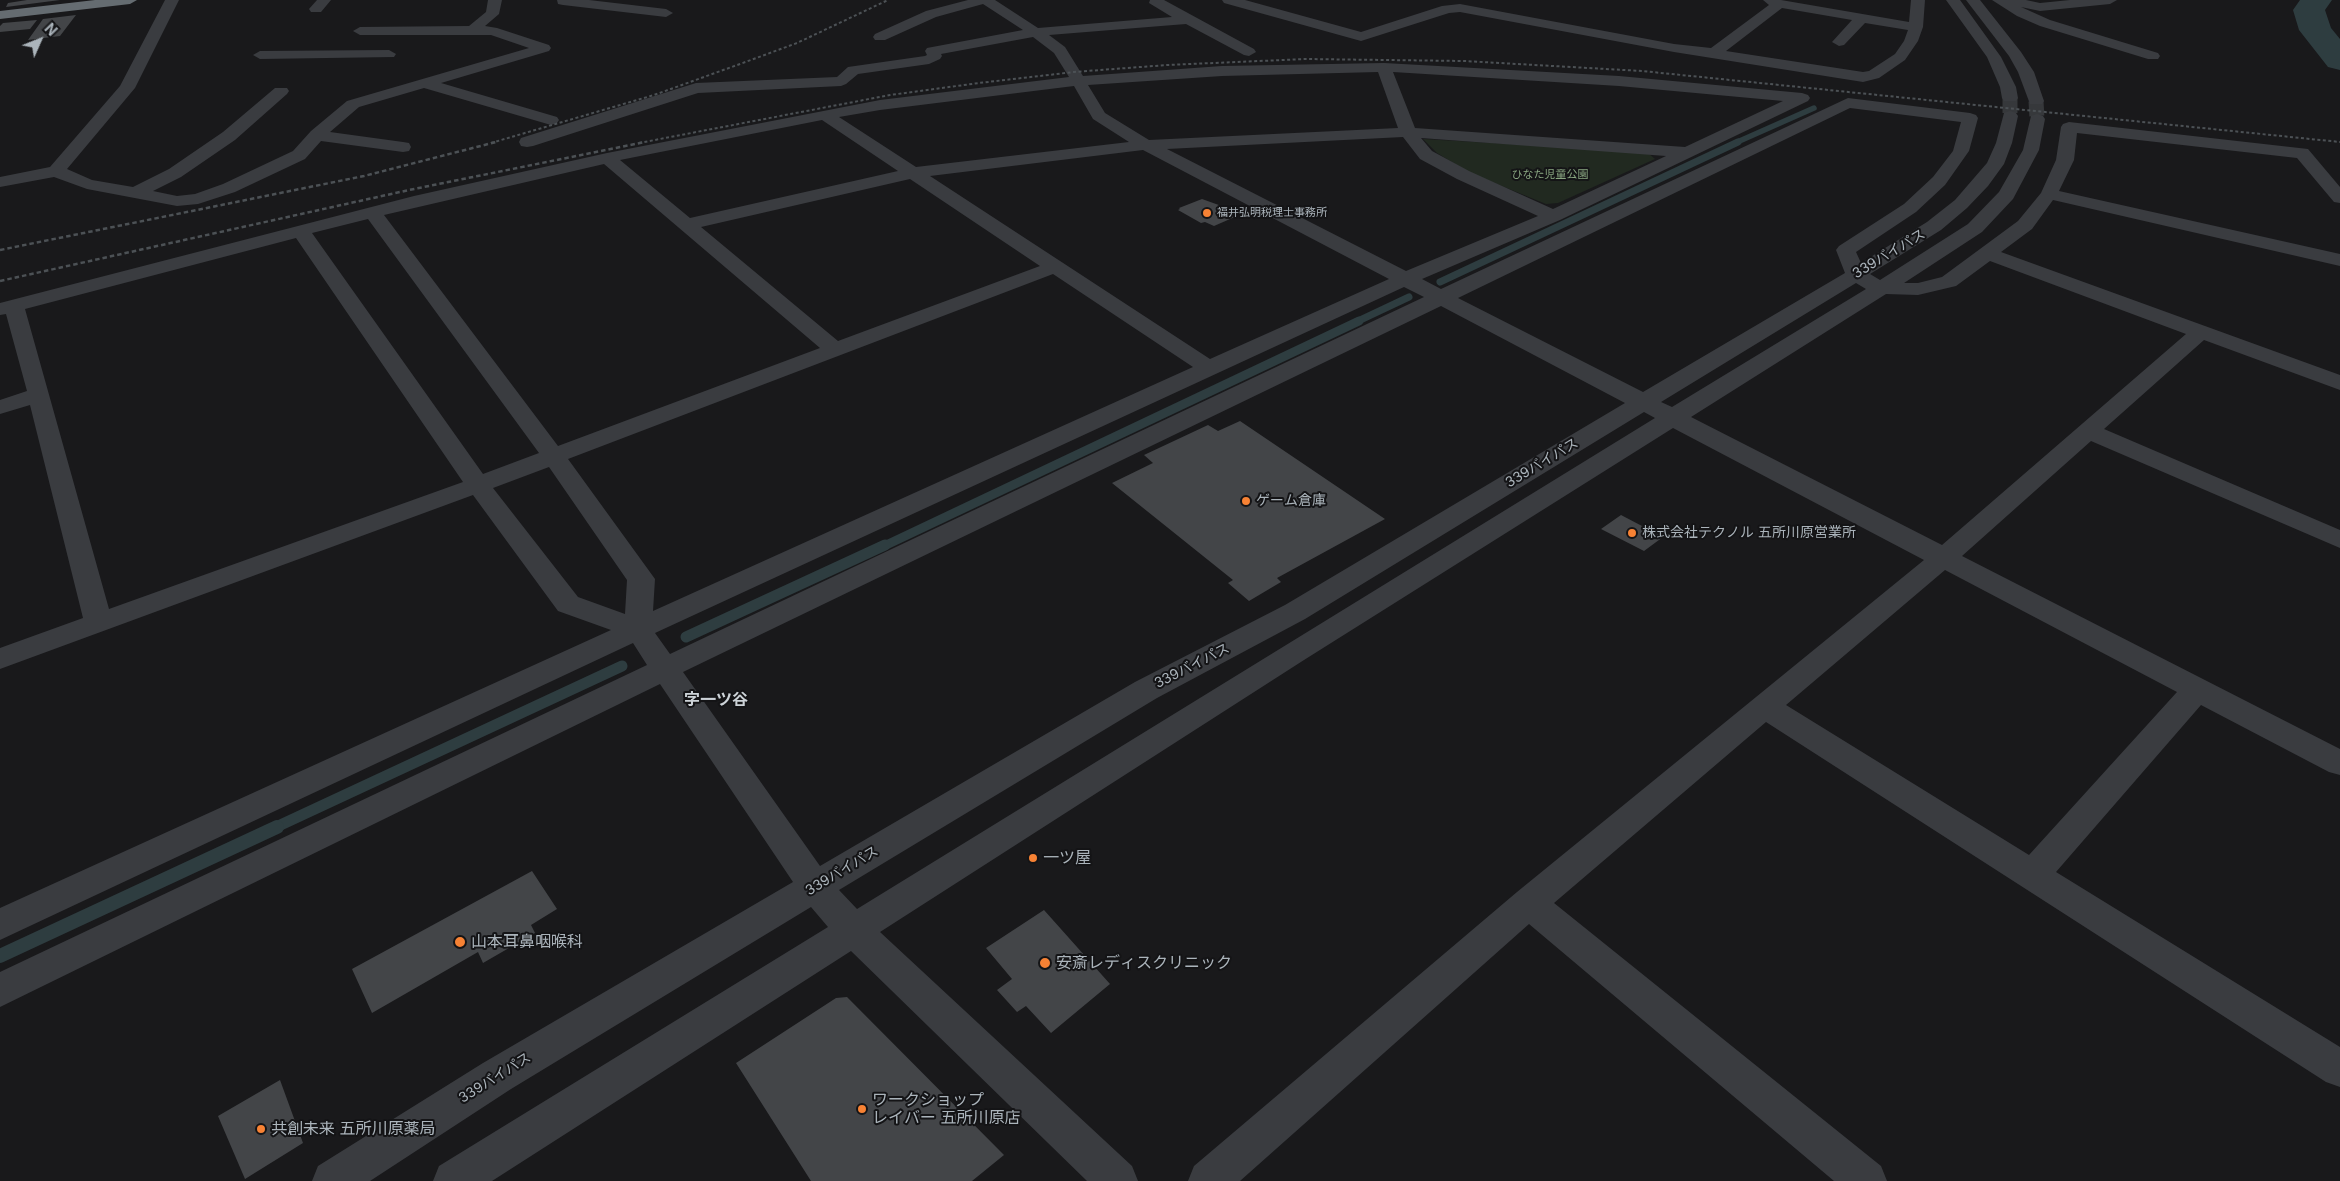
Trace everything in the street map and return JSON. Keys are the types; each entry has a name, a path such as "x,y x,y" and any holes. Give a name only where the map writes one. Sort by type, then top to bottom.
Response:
{"highway":[{"path":"0,15 130,0"}],"street":[{"path":"56,171 127,88 172,0"},
{"path":"472,30 492,14 495,0"},
{"path":"565,0 563,1 666,13"},
{"path":"880,38 931,14 984,0 1036,32 1060,50 1099,116 1146,145 2340,763"},
{"path":"1157,0 1156,3 1248,52"},
{"path":"1229,0 1281,13 1361,37 1447,9 1460,8 1674,48 1863,77 1874,75 1900,57 1912,41 1916,27 1918,0"},
{"path":"1953,0 1994,57 2008,87 2023,108"},
{"path":"454,1181 854,931 1294,652 1673,418 1867,281 1936,254 1975,228 2007,195 2031,150 2023,108 2026,72 2016,55 1973,0"},
{"path":"1999,0 2045,23 2153,56"},
{"path":"2009,0 2040,7 2110,0"},
{"path":"1714,54 1774,2 1860,19 1916,27"},
{"path":"1839,42 1860,19"},
{"path":"527,142 696,88 841,81 852,70 930,60 935,56 932,51 1036,32 1187,20"},
{"path":"0,182 56,171 88,184 138,192 177,201 198,199 229,188 299,155 317,135 353,104 544,48 492,31 360,31"},
{"path":"356,71 399,49 425,31"},
{"path":"260,56 399,49"},
{"path":"1384,67 1408,132 1426,155 1464,175 1553,216"},
{"path":"98,622 39,395 7,307 414,202 607,158 825,116 957,94 1078,80 1222,71 1384,67 1619,81 1802,98 1970,118 1961,150 1939,181 1910,208 1846,250 1867,281 1918,289 1949,282 1989,254 2025,225 2049,194 2065,160 2069,127 2302,153 2340,198"},
{"path":"426,84 550,120"},
{"path":"138,192 176,173 229,136 281,90"},
{"path":"0,925 638,629 1405,279 1553,216 1802,98"},
{"path":"0,990 664,669 1848,103"},
{"path":"825,116 1210,369"},
{"path":"686,225 912,173 1146,145 1408,132 1687,152"},
{"path":"317,135 403,147"},
{"path":"607,158 835,350"},
{"path":"2049,194 2340,260"},
{"path":"373,213 554,457 640,578 638,629 815,887 854,931 1118,1181"},
{"path":"301,231 478,485 568,604 638,629"},
{"path":"1989,254 2340,382"},
{"path":"0,659 554,457 1055,267"},
{"name":"339バイパス","path":"333,1181 497,1076 1146,690 1295,612 1643,402 1867,281"},
{"path":"1209,1181 1529,902 1943,558 2202,332"},
{"path":"0,406 39,395"},
{"path":"2088,431 2340,540"},
{"path":"2033,875 2196,689"},
{"path":"1764,706 2340,1069"},
{"path":"1529,902 1866,1181"}],"green space":[{"name":"ひなた児童公園","path":"1423,139 1647,152 1655,159 1558,203 1546,204 1470,173 1437,153"}],"building":[{"path":"27,0 60,0 6,7 8,3"},
{"path":"76,15 60,36 28,40 43,19"},
{"path":"37,20 30,29 0,32 0,26 3,23"},
{"name":"福井弘明税理士事務所","path":"1202,199 1230,209 1226,211 1237,216 1214,226 1205,222 1201,223 1178,210"},
{"name":"ゲーム倉庫","path":"1240,421 1385,519 1277,578 1281,582 1249,601 1228,583 1233,580 1112,483 1153,463 1144,455 1208,425 1218,431"},
{"name":"株式会社テクノル 五所川原営業所","path":"1621,515 1663,537 1644,551 1601,529"},
{"name":"山本耳鼻咽喉科","path":"532,871 557,909 531,925 535,933 483,963 478,952 372,1013 352,969"},
{"name":"安斎レディスクリニック","path":"1044,910 1110,984 1051,1033 1026,1006 1017,1012 997,990 1012,979 986,948"},
{"name":"ワークショップ レイバー 五所川原店","path":"847,997 1004,1155 972,1181 811,1181 736,1063 836,998"},
{"name":"共創未来 五所川原薬局","path":"280,1080 303,1143 245,1179 218,1116"}],"waterway":[{"path":"2316,0 2309,10 2315,30 2340,60"},
{"path":"1735,143 1814,108"},
{"path":"1440,282 1738,142"},
{"path":"1356,322 1409,297"},
{"path":"882,547 1359,321"},
{"path":"686,637 885,545"},
{"path":"274,828 622,666"},
{"path":"0,956 277,827"}],"tunnel":[{"path":"2010,98 2010,116"},
{"path":"2036,101 2037,119"}],"railway":[{"path":"491,143 654,95 797,43 888,0"},
{"path":"639,143 890,95 979,83 1074,72 1167,65 1306,59 1464,61 1642,71 2340,142"},
{"path":"0,250 364,176 496,142"},
{"path":"0,281 409,190 645,142"}],"place":[{"name":"福井弘明税理士事務所","path":"1207,213"},
{"name":"ゲーム倉庫","path":"1246,501"},
{"name":"株式会社テクノル 五所川原営業所","path":"1632,533"},
{"name":"一ツ屋","path":"1033,858"},
{"name":"山本耳鼻咽喉科","path":"460,942"},
{"name":"安斎レディスクリニック","path":"1045,963"},
{"name":"ワークショップ レイバー 五所川原店","path":"862,1109"},
{"name":"共創未来 五所川原薬局","path":"261,1129"}],"district":[{"name":"字一ツ谷","path":"716,700"}]}
